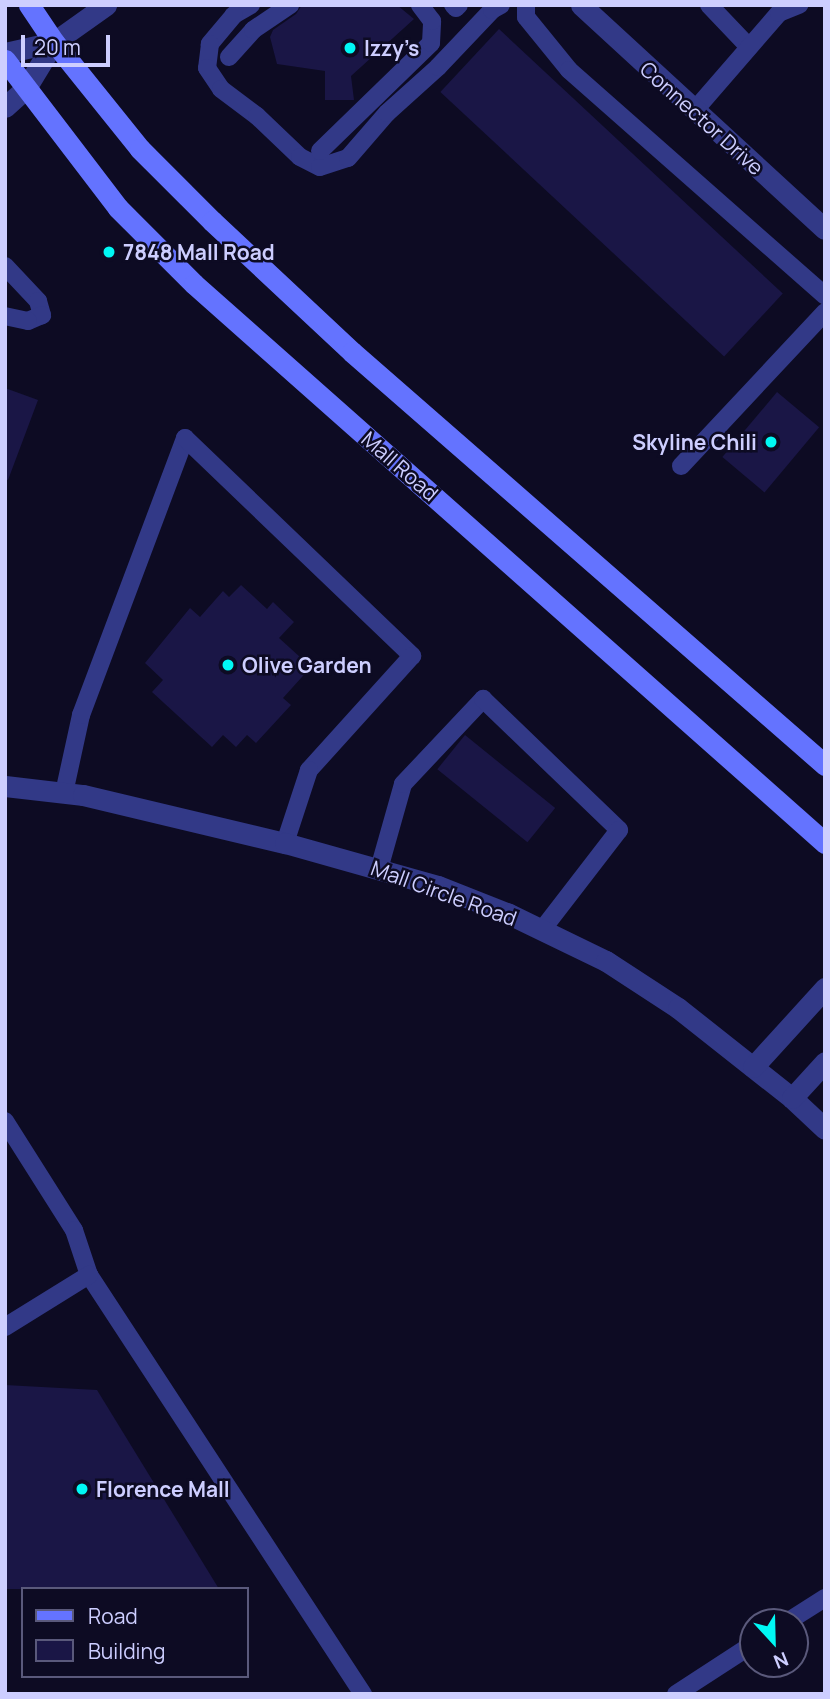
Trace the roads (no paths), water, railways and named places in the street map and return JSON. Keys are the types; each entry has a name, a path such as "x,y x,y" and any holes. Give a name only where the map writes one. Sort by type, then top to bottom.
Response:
{"main road":[{"path":"29,5 54,42 140,149 262,268 352,352 825,765"},
{"name":"Mall Road","path":"5,60 118,208 194,284 825,843"}],"street":[{"path":"5,53 54,42 106,5"},
{"name":"Connector Drive","path":"581,5 825,229"},
{"path":"5,107 26,88 54,42"},
{"name":"Mall Circle Road","path":"5,786 64,793 285,843 438,886 542,930 626,974 678,1008 792,1098 825,1129"},
{"path":"753,1068 825,988"},
{"path":"792,1098 825,1062"}],"lane":[{"path":"251,5 234,15 211,44 207,68 221,89 257,116 300,157 320,167 348,158 387,114 492,10 501,5"},
{"path":"234,15 229,57 253,30 290,5"},
{"path":"348,158 320,151 431,43 432,21 420,5"},
{"path":"453,5 456,9 459,5"},
{"path":"526,5 526,17 569,70 825,296"},
{"path":"709,5 749,47"},
{"path":"694,111 779,13 799,5"},
{"path":"5,266 38,301 42,315 28,321 5,316"},
{"path":"681,466 825,312"},
{"path":"64,793 81,715 185,438 412,656 309,770 285,843"},
{"path":"379,869 403,784 483,699 618,830 542,930"},
{"path":"5,1121 74,1230 89,1275 363,1694"},
{"path":"5,1327 89,1275"},
{"path":"809,1608 825,1598"},
{"path":"676,1694 739,1653"}],"place":[{"name":"Izzy’s","path":"350,48"},
{"name":"7848 Mall Road","path":"109,252"},
{"name":"Skyline Chili","path":"771,442"},
{"name":"Olive Garden","path":"228,665"},
{"name":"Florence Mall","path":"82,1489"}]}
